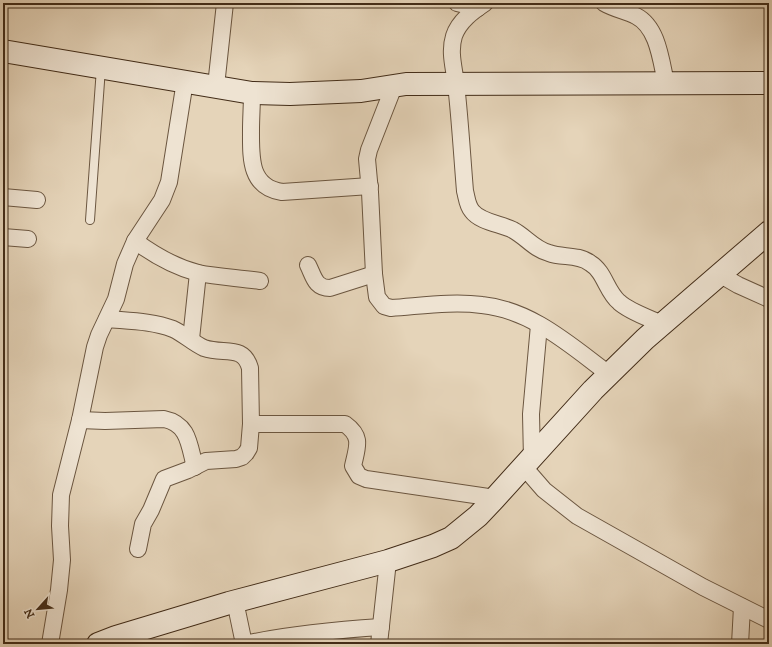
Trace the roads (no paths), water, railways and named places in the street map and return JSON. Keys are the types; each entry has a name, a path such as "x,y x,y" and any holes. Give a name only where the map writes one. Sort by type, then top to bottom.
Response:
{"street":[{"path":"216,86 225,3"},
{"path":"457,3 482,5"},
{"path":"604,3 643,20 655,41 666,83"},
{"path":"482,5 464,19 458,27 454,35 452,47 452,61 456,84 465,191 468,205 472,212 479,218 513,230 539,250 550,254 573,256 589,261 604,277 612,293 619,302 627,308 662,324"},
{"path":"3,51 252,93 290,94 362,91 406,84 769,83"},
{"path":"50,644 61,568 60,526 62,495 80,420 95,347 116,299 125,264 135,241 162,200 169,182 185,81"},
{"path":"394,86 369,150 367,159 370,186 374,274 377,297 384,306 391,308 452,304 483,305 501,308 527,318 557,335 609,374"},
{"path":"252,93 251,149 253,166 256,176 264,185 272,190 282,192 370,186"},
{"path":"3,197 37,200"},
{"path":"98,644 116,637 235,601 388,561 433,546 451,538 478,516 528,463 592,390 662,324 769,232"},
{"path":"3,237 28,239"},
{"path":"135,241 151,253 171,264 198,273 260,281"},
{"path":"308,265 318,285 323,288 330,288 374,274"},
{"path":"191,339 198,273"},
{"path":"719,274 738,285 769,299"},
{"path":"107,319 163,325 175,330 206,348 215,351 238,353 243,355 248,360 250,368 251,424 249,448 246,453 242,457 236,459 206,461 164,479 151,510 143,524 138,549"},
{"path":"540,325 531,414 528,463 544,490 577,516 703,587 769,620"},
{"path":"80,420 105,421 164,419 172,421 182,427 186,433 195,467"},
{"path":"251,424 345,424 353,430 356,436 358,444 353,466 359,476 366,479 495,498"},
{"path":"379,644 388,561"},
{"path":"235,601 245,644 308,632 381,627"},
{"path":"740,644 742,607"}],"lane":[{"path":"90,220 102,67"}]}
